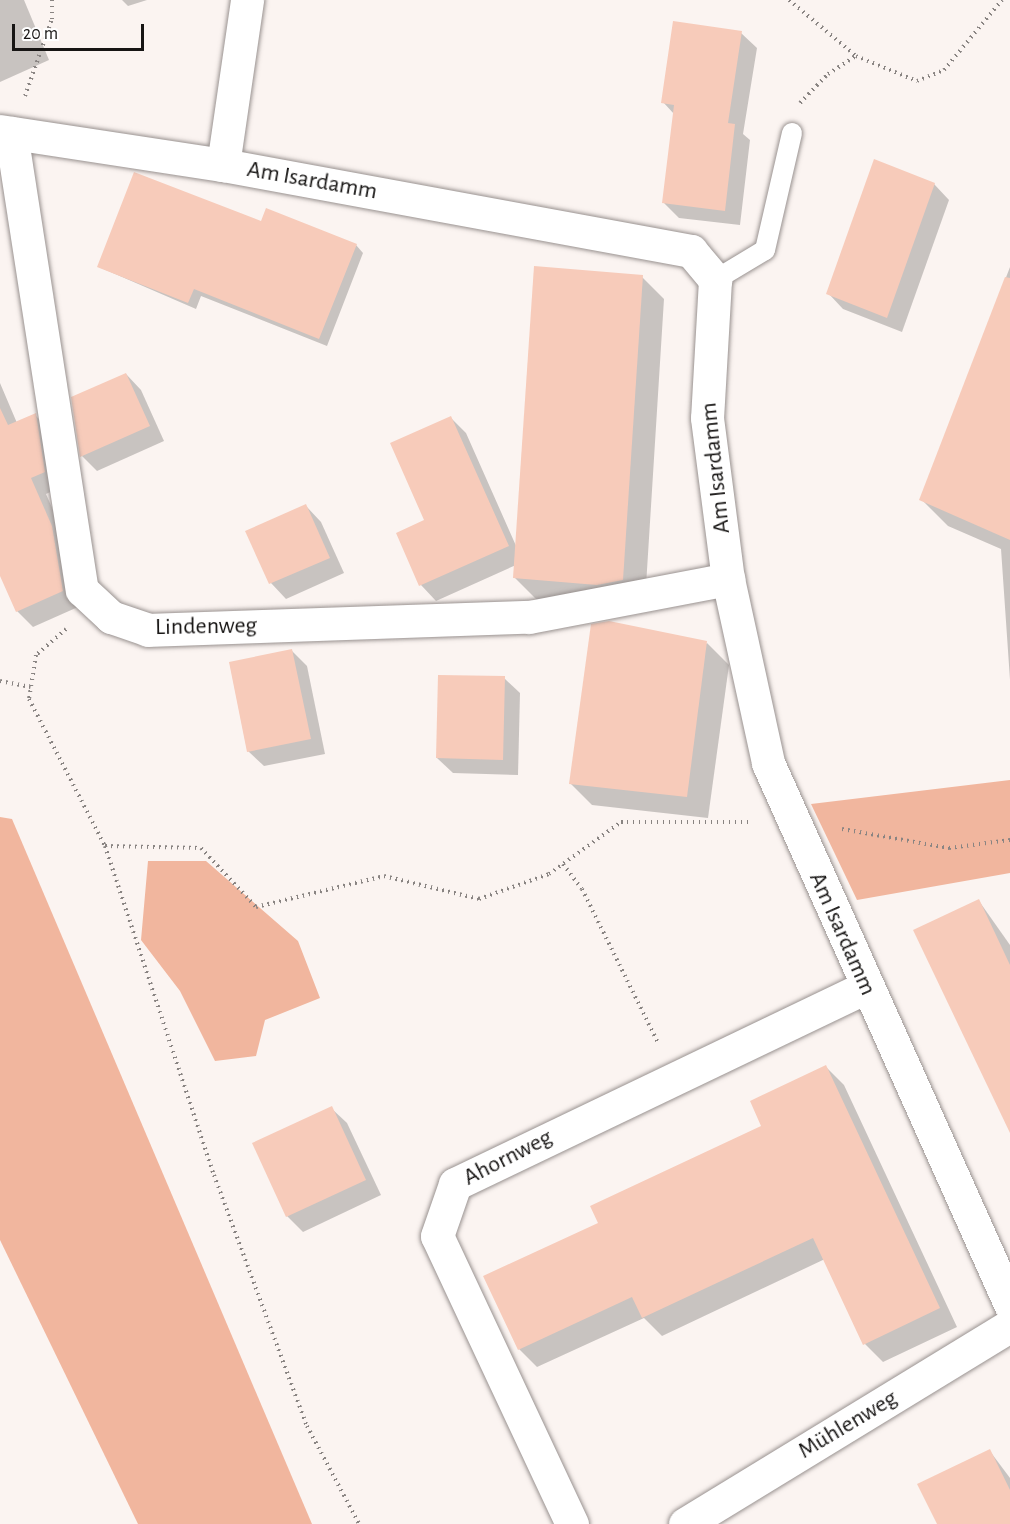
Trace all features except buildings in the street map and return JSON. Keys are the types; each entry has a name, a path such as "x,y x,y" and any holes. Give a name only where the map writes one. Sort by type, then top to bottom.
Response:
{"street":[{"path":"223,165 247,0"},
{"name":"Am Isardamm","path":"6,132 223,165 691,251 715,280 707,418 728,579 768,763 865,988 1010,1304"},
{"name":"Lindenweg","path":"6,132 82,590 111,617 147,630 529,617 728,579"},
{"name":"Ahornweg","path":"572,1524 437,1236 455,1184 865,988"},
{"name":"Mühlenweg","path":"685,1524 1010,1326"}],"lane":[{"path":"715,280 765,250 792,133"}],"path":[{"path":"6,132 52,19 52,0"},
{"path":"789,0 856,56 917,81 944,70 1002,0"},
{"path":"792,133 802,98 856,56"},
{"path":"96,603 36,655 29,699 105,846 214,1176 307,1426 359,1524"},
{"path":"0,681 30,687"},
{"path":"105,846 201,848 256,906 384,876 478,899 563,864 621,822 793,822 949,848 1010,840"},
{"path":"563,864 582,888 675,1078"}],"shaded area":[{"path":"1010,780 1010,873 857,900 811,804"},
{"path":"0,817 12,819 312,1524 138,1524 0,1240"},
{"path":"148,861 206,861 298,941 320,998 265,1020 256,1056 215,1061 180,991 141,940"}]}
